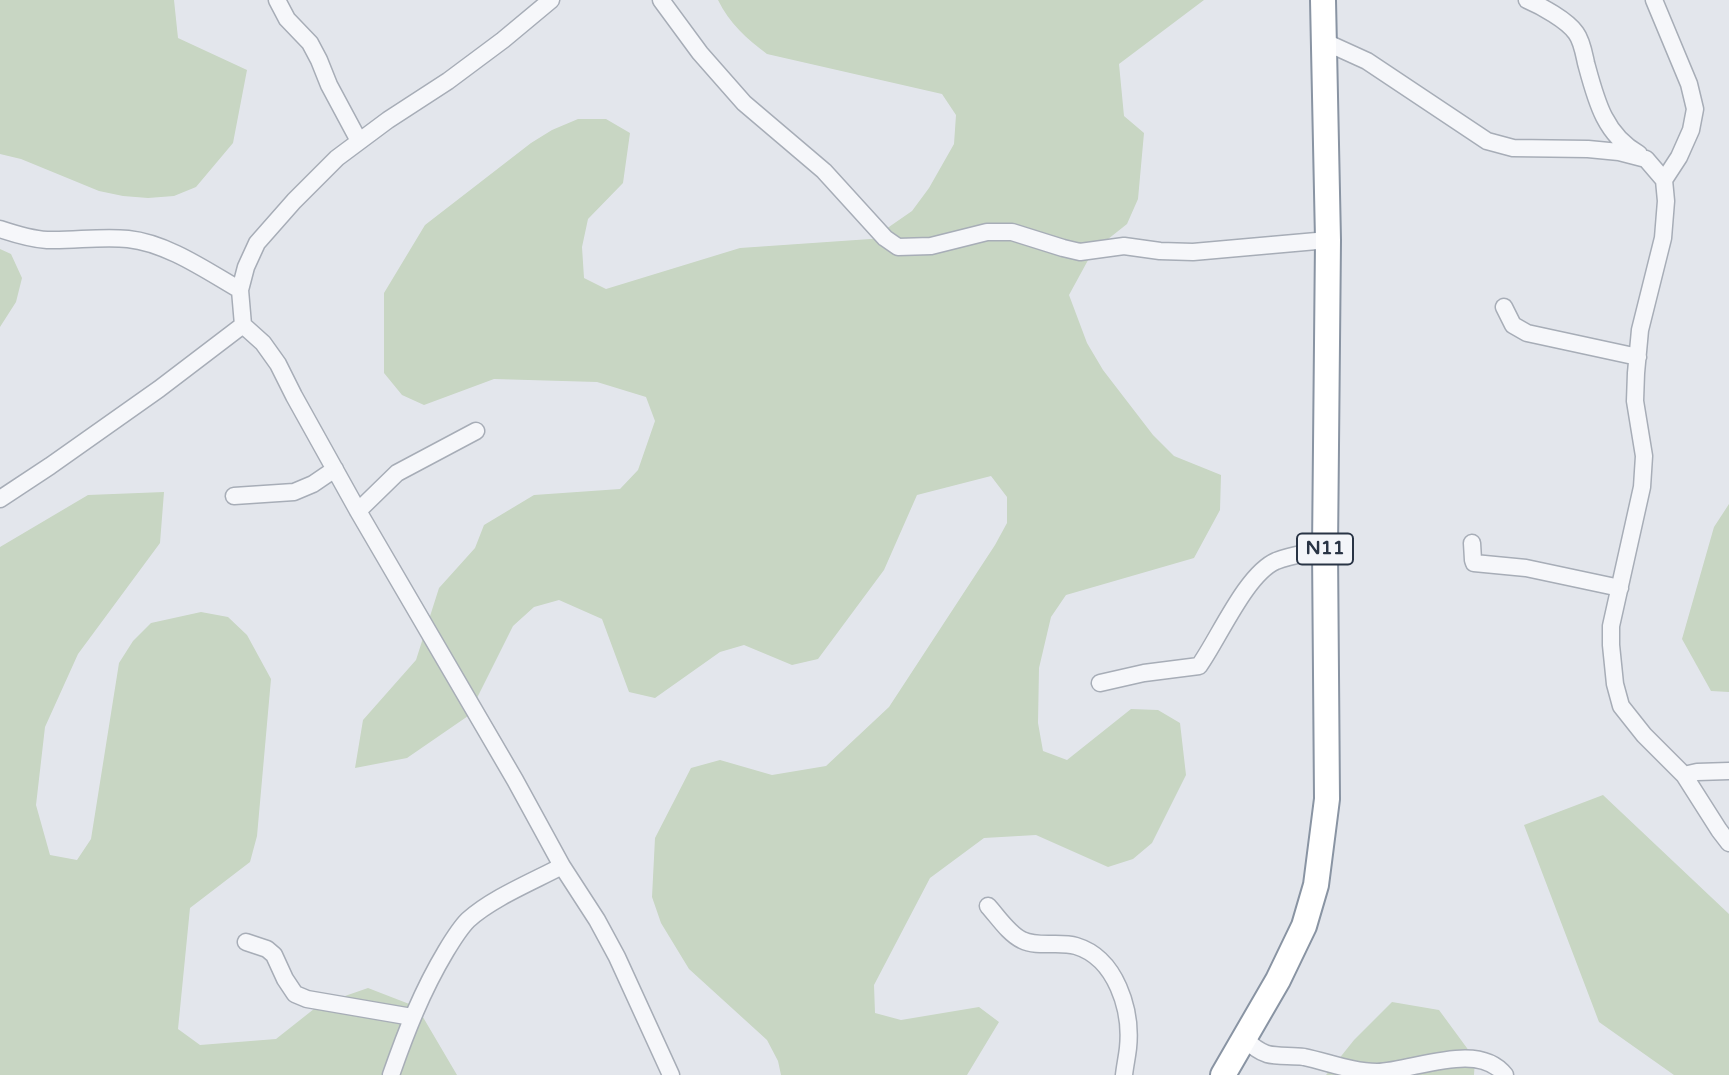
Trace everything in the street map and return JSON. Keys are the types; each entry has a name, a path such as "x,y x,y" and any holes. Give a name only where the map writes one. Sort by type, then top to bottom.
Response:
{"highway":[{"name":"N11","path":"1223,1075 1278,980 1304,926 1318,873 1327,799 1325,549 1328,240 1323,0"}],"street":[{"path":"276,0 287,19 310,43 359,141"},
{"path":"551,0 535,7 448,81 388,120 337,158 294,201 257,243 246,267 240,290 243,325 263,343 278,364 358,511 562,866 597,920 617,957 671,1075"},
{"path":"661,0 700,53 744,103 824,171 886,238 898,247 931,246 987,232 1012,232 1080,252 1124,246 1193,252 1328,240"},
{"path":"1527,0 1567,23 1577,34 1597,104 1614,133 1627,147 1646,159 1664,180 1667,201 1663,238 1640,330 1637,357 1635,401 1644,456 1642,487 1611,626 1611,645 1615,684 1621,706 1644,736 1684,775 1729,843"},
{"path":"1654,0 1689,84 1695,109 1691,130 1679,157 1664,180"},
{"path":"1323,41 1367,61 1488,141 1513,148 1588,149 1619,152 1646,159"},
{"path":"0,229 45,240 99,237 131,239 185,258 240,290"},
{"path":"1504,307 1513,325 1527,333 1637,357"},
{"path":"0,499 159,389 243,325"},
{"path":"358,511 397,473 476,431"},
{"path":"234,496 294,492 313,484 335,469"},
{"path":"1472,543 1474,563 1527,568 1620,587"},
{"path":"1100,682 1199,666 1261,571 1277,561 1325,549"},
{"path":"1684,775 1729,771"},
{"path":"391,1075 412,1017 433,973 467,921 489,905 562,866"},
{"path":"988,906 1026,943 1073,945 1092,952 1106,964 1119,988 1127,1012 1128,1046 1124,1075"},
{"path":"246,942 267,949 275,955 295,994 307,999 412,1017"},
{"path":"1245,1039 1268,1055 1300,1056 1353,1070 1378,1072 1450,1059 1475,1059 1494,1064 1505,1075"}],"green space":[{"path":"0,0 174,0 178,38 247,70 233,143 196,187 174,196 148,198 99,191 21,159 0,154"},
{"path":"718,0 1204,0 1119,64 1124,116 1144,133 1138,199 1127,224 1093,251 1069,295 1087,343 1103,370 1153,435 1174,456 1221,475 1220,510 1194,558 1066,595 1051,617 1039,668 1038,723 1043,751 1067,760 1131,709 1158,710 1180,723 1186,775 1152,843 1133,859 1108,867 1036,835 984,838 930,878 874,985 875,1013 901,1020 979,1007 999,1022 967,1075 781,1075 778,1061 767,1040 689,969 661,923 652,897 655,838 691,768 720,760 772,775 826,766 889,707 1007,523 1007,497 991,476 917,495 884,570 818,659 792,665 744,645 720,652 655,698 629,692 602,619 559,600 534,607 513,626 468,716 407,758 355,768 363,720 416,660 439,588 475,548 484,525 534,495 620,489 638,470 655,421 646,397 597,382 494,379 424,405 402,395 384,373 384,293 425,225 531,143 552,130 578,119 606,119 630,133 623,183 588,219 582,247 584,278 606,289 740,248 885,238 886,229 912,211 929,188 954,144 956,115 942,94 767,54 739,30"},
{"path":"0,249 11,254 22,278 16,302 0,327"},
{"path":"164,492 160,543 78,654 45,727 36,805 50,855 77,860 91,839 119,663 133,641 151,623 201,612 228,617 247,635 271,679 257,836 250,862 190,908 178,1029 200,1045 276,1039 319,1005 368,988 417,1007 457,1075 0,1075 0,547 88,495"},
{"path":"1729,504 1729,692 1711,691 1682,639 1714,527"},
{"path":"1603,795 1729,914 1729,1075 1674,1075 1599,1022 1524,825"},
{"path":"1392,1002 1439,1010 1475,1059 1474,1075 1326,1075 1354,1040"}]}
